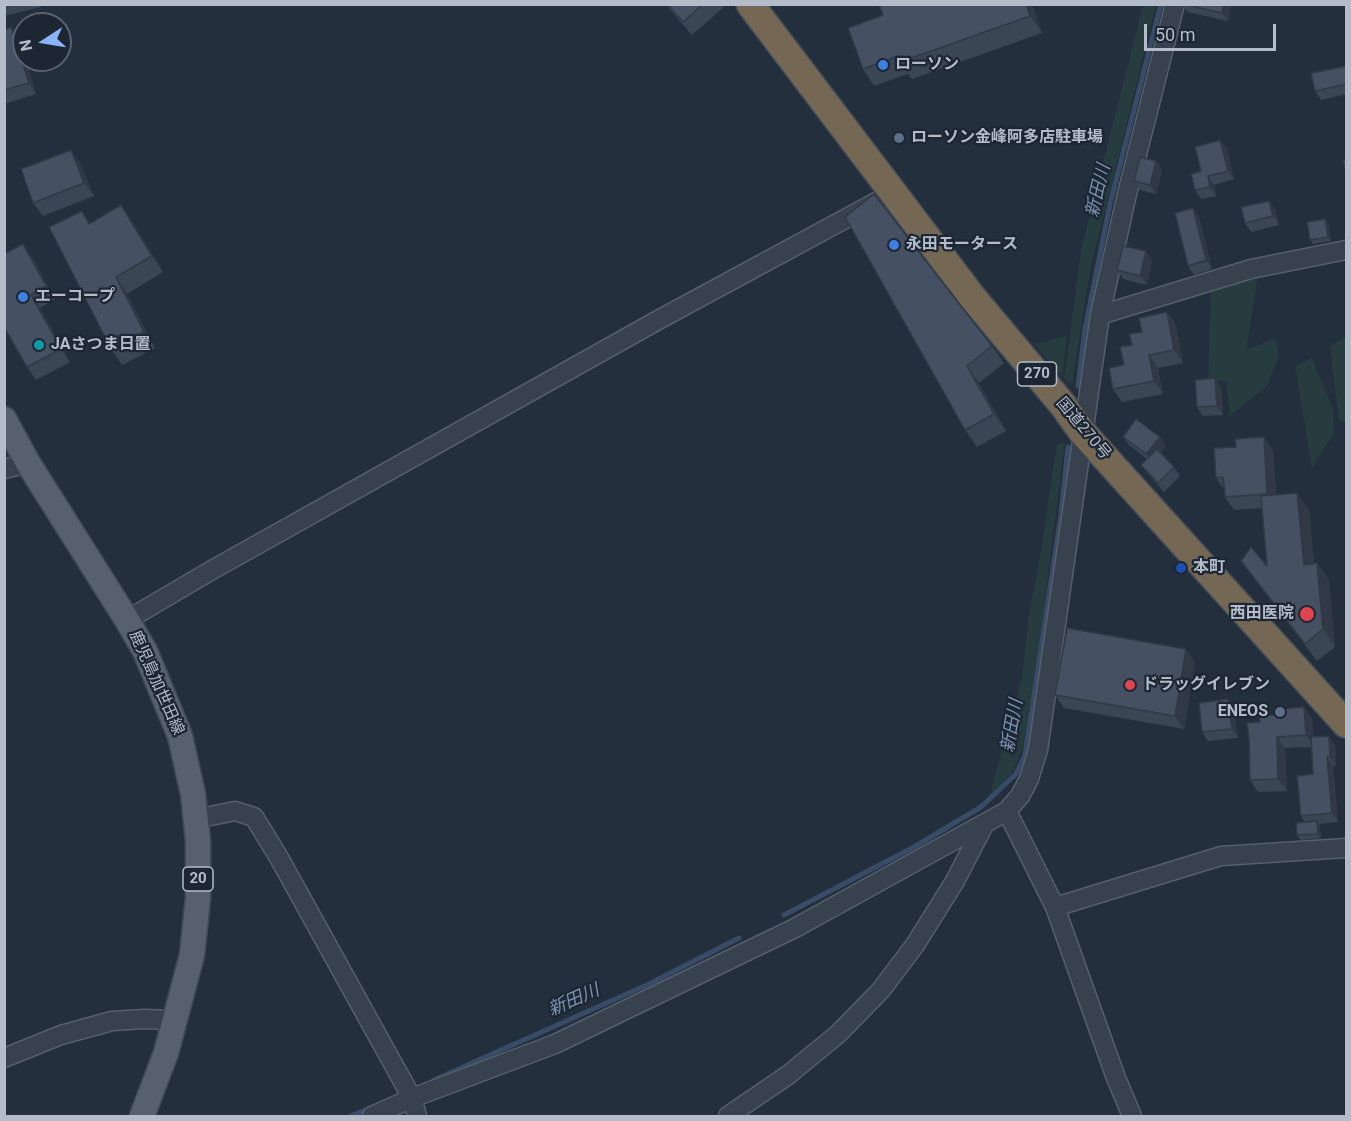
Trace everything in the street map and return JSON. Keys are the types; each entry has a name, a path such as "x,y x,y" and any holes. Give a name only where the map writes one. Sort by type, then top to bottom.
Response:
{"highway":[{"name":"国道270号","path":"750,4 973,298 1063,405 1083,433 1347,724"}],"main road":[{"name":"鹿児島加世田線","path":"4,419 28,463 145,651 180,736 193,795 198,841 198,898 192,955 166,1053 142,1116"}],"street":[{"path":"372,1116 412,1098 555,1044 795,928 1007,811 1020,796 1029,779 1038,750 1100,315 1127,194 1175,4"},
{"path":"127,620 649,325 893,193"},
{"path":"1100,315 1251,269 1347,250"},
{"path":"4,469 28,463"},
{"path":"196,819 235,811 254,817 278,856 412,1098 417,1116"},
{"path":"1007,811 1055,906 1116,1078 1132,1116"},
{"path":"728,1116 788,1075 838,1034 881,990 915,945 949,890 985,823"},
{"path":"1055,906 1221,856 1347,848"},
{"path":"4,1058 61,1035 112,1021 175,1020"}],"green space":[{"path":"1143,5 1156,5 1090,271 1072,384 1064,379 1081,250"},
{"path":"1258,276 1246,350 1275,338 1279,354 1268,385 1230,416 1226,381 1208,381 1211,289"},
{"path":"1067,336 1062,377 1034,344"},
{"path":"1346,337 1346,422 1339,421 1330,346"},
{"path":"1312,358 1333,409 1334,433 1312,468 1295,366"},
{"path":"1065,442 1040,638 1023,747 1012,773 989,797 1022,678 1028,621 1057,444"}],"building":[{"path":"667,4 703,4 683,22"},
{"path":"879,4 1026,4 1030,16 900,62 898,56 863,69 848,28 883,15"},
{"path":"1183,4 1224,4 1222,13"},
{"path":"11,27 12,30 12,72 25,72 29,83 4,90 4,30"},
{"path":"1347,66 1347,84 1315,91 1311,73"},
{"path":"1220,140 1228,171 1208,176 1210,187 1195,190 1191,174 1201,171 1195,147"},
{"path":"71,150 84,183 33,203 21,169"},
{"path":"1140,157 1156,161 1150,185 1134,181"},
{"path":"1343,160 1347,160 1347,175"},
{"path":"874,194 992,346 967,366 994,414 965,430 845,217"},
{"path":"1269,201 1273,216 1245,223 1241,207"},
{"path":"121,205 152,256 116,277 144,332 111,349 49,227 82,211 89,224"},
{"path":"1193,208 1206,260 1188,266 1175,213"},
{"path":"1325,219 1328,237 1310,240 1307,222"},
{"path":"23,244 46,286 31,295 61,349 27,367 4,327 4,254"},
{"path":"1123,246 1146,251 1140,276 1117,270"},
{"path":"1167,312 1174,350 1149,355 1154,381 1113,389 1109,368 1124,365 1120,347 1132,345 1129,334 1142,332 1139,318"},
{"path":"1215,378 1217,406 1197,407 1195,380"},
{"path":"1136,419 1160,437 1146,454 1123,437"},
{"path":"1264,437 1267,494 1225,497 1223,477 1216,478 1214,448 1236,447 1235,439"},
{"path":"1157,449 1174,467 1158,483 1141,465"},
{"name":"西田医院","path":"1297,493 1304,565 1317,563 1323,629 1305,644 1241,561 1251,547 1267,566 1261,496"},
{"name":"ドラッグイレブン","path":"1067,628 1186,649 1175,716 1055,695"},
{"path":"1228,699 1232,729 1202,732 1199,703"},
{"path":"1304,707 1306,735 1277,737 1278,779 1250,780 1247,723 1260,722 1259,716 1283,714 1279,709"},
{"path":"1329,736 1330,757 1327,757 1332,813 1301,816 1297,776 1313,774 1311,737"},
{"path":"1317,821 1318,834 1297,835 1296,823"}],"waterway":[{"name":"新田川","path":"1078,386 1085,329 1110,204 1161,4"},
{"name":"新田川","path":"784,915 914,847 981,807 1016,774 1025,755 1061,514 1068,447"},
{"name":"新田川","path":"434,1080 647,985 739,938"},
{"name":"新田川","path":"351,1116 372,1107"}],"place":[{"name":"ローソン","path":"883,65"},
{"name":"ローソン金峰阿多店駐車場","path":"899,138"},
{"name":"永田モータース","path":"894,245"},
{"name":"エーコープ","path":"23,297"},
{"name":"JAさつま日置","path":"39,345"},
{"name":"本町","path":"1181,568"},
{"name":"西田医院","path":"1307,614"},
{"name":"ドラッグイレブン","path":"1130,685"},
{"name":"ENEOS","path":"1280,712"}]}
